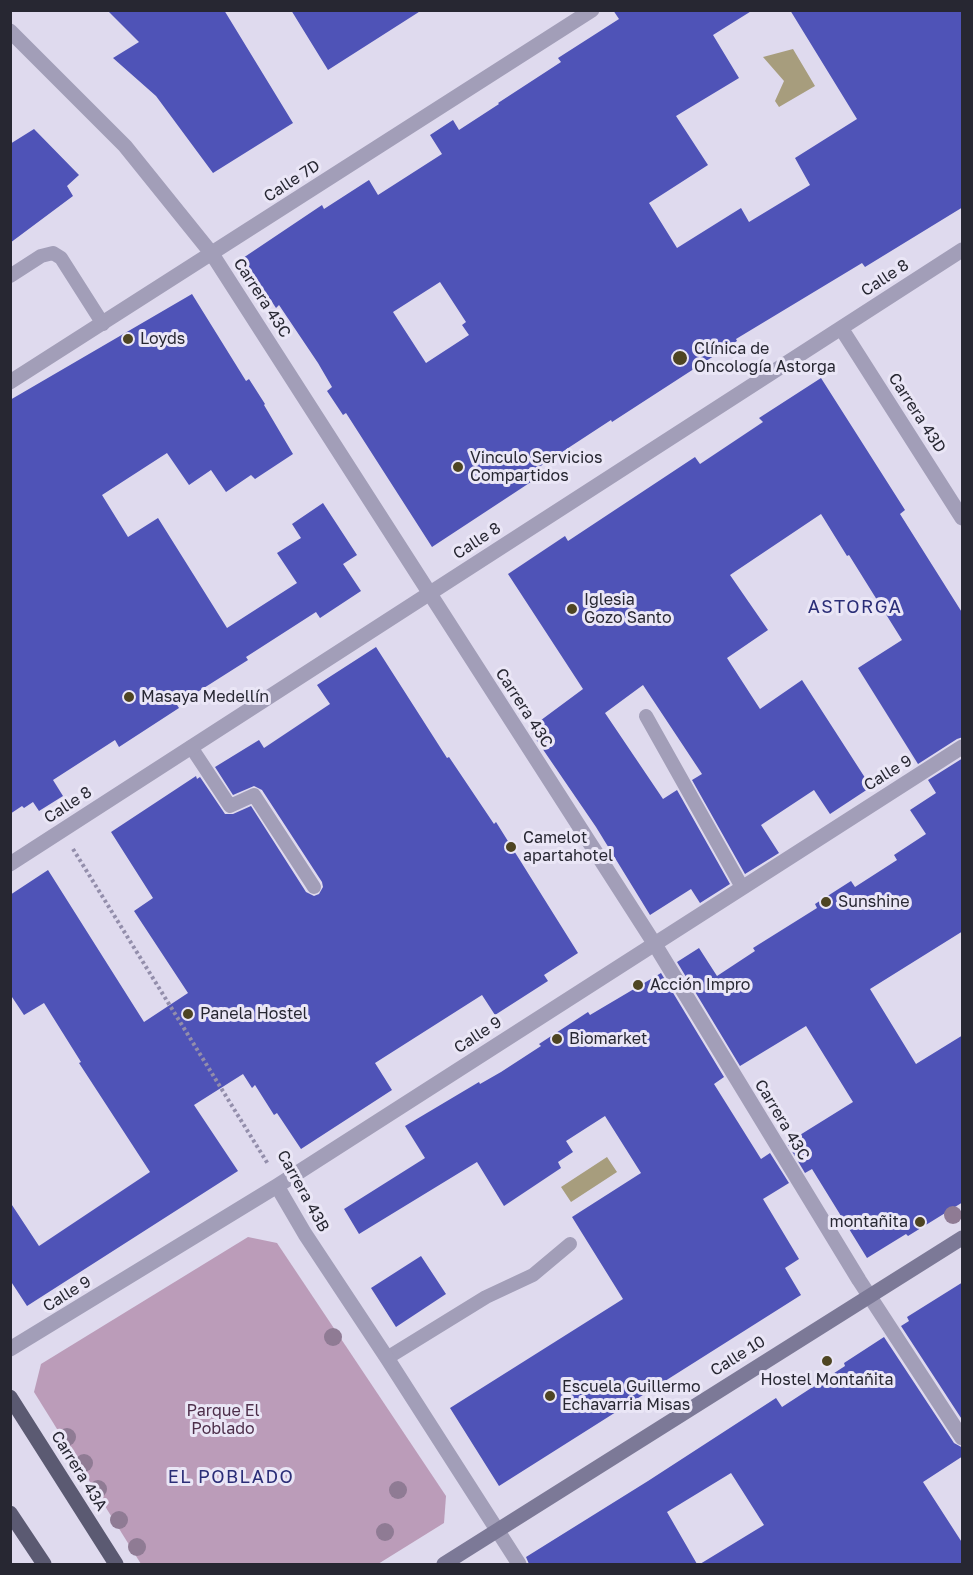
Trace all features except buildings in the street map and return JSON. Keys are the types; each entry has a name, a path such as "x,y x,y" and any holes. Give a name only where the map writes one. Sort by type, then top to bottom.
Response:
{"main road":[{"name":"Calle 10","path":"444,1564 963,1238"},
{"name":"Carrera 43A","path":"10,1398 116,1564"},
{"path":"10,1513 45,1564"}],"street":[{"name":"Calle 7D","path":"10,382 592,10"},
{"name":"Carrera 43C","path":"10,32 125,146 212,254 654,944 869,1296 963,1438"},
{"name":"Calle 8","path":"10,864 963,250"},
{"name":"Carrera 43D","path":"841,328 963,518"},
{"name":"Calle 9","path":"10,1349 277,1186 963,747"},
{"name":"Carrera 43B","path":"277,1186 305,1234 519,1564"}],"lane":[{"path":"10,276 41,256 53,253 61,258 103,324"},
{"path":"645,716 742,887"},
{"path":"191,747 230,806 254,795 314,887"},
{"path":"387,1359 486,1298 533,1275 570,1244"}],"path":[{"name":"Carrera 43B","path":"61,831 266,1160 277,1186"}],"green space":[{"name":"Parque El Poblado","path":"248,1237 277,1243 446,1496 444,1523 378,1564 141,1564 34,1392 41,1364"}],"shaded area":[{"path":"793,49 815,86 779,107 775,101 784,81 763,57"},
{"path":"607,1157 617,1172 571,1202 561,1187"}],"place":[{"name":"Loyds","path":"128,339"},
{"name":"Clínica de Oncología Astorga","path":"680,358"},
{"name":"Vinculo Servicios Compartidos","path":"458,467"},
{"name":"Iglesia Gozo Santo","path":"572,609"},
{"name":"Masaya Medellín","path":"129,697"},
{"name":"Camelot apartahotel","path":"511,847"},
{"name":"Sunshine","path":"826,902"},
{"name":"Acción Impro","path":"638,985"},
{"name":"Panela Hostel","path":"188,1014"},
{"name":"Biomarket","path":"557,1039"},
{"name":"montañita","path":"920,1222"},
{"name":"Hostel Montañita","path":"827,1361"},
{"name":"Escuela Guillermo Echavarria Misas","path":"550,1396"}],"district":[{"name":"ASTORGA","path":"855,607"},
{"name":"EL POBLADO","path":"231,1477"}]}
